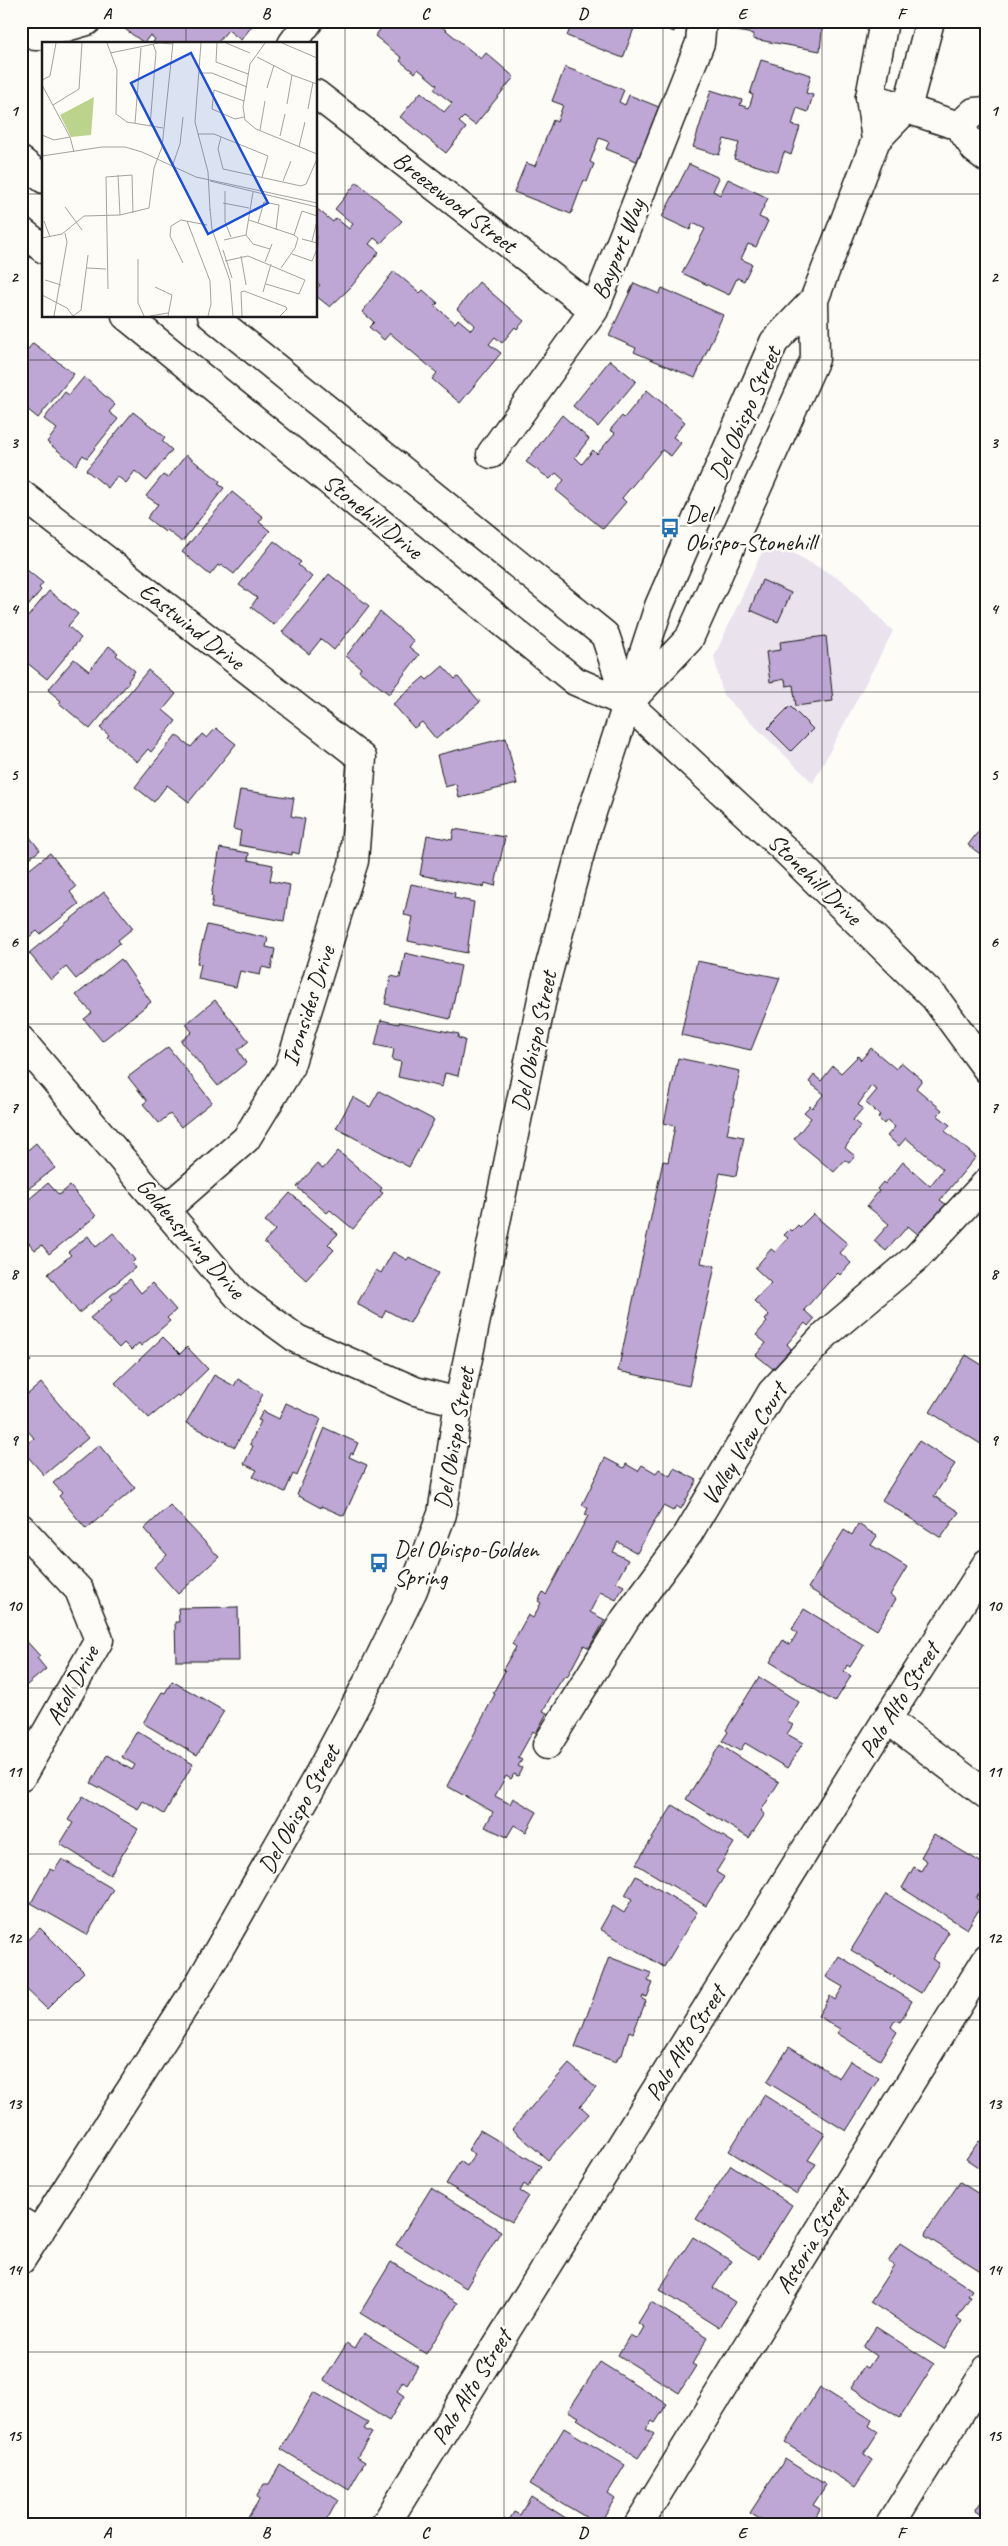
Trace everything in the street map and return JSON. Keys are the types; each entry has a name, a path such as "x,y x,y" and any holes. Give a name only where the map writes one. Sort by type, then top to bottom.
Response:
{"street":[{"path":"21,26 35,36 87,21"},
{"path":"293,42 309,21"},
{"name":"Bayport Way","path":"491,454 594,310 700,43 702,21"},
{"name":"Del Obispo Street","path":"876,140 870,97 884,21"},
{"name":"Del Obispo Street","path":"628,704 689,639 815,360 814,300 876,140 907,108 930,21"},
{"name":"Breezewood Street","path":"318,96 594,310"},
{"path":"870,97 959,126 975,149 987,158"},
{"path":"959,126 974,112 987,111"},
{"path":"21,161 42,177"},
{"name":"Del Obispo Street","path":"21,2260 30,2227 202,1979 319,1774 370,1678 413,1590 442,1514 460,1402 544,984 586,831 659,606 774,342 814,300"},
{"name":"Stonehill Drive","path":"128,318 575,681 628,704 782,846 935,998 987,1069"},
{"name":"Stonehill Drive","path":"214,318 605,635 628,704"},
{"name":"Eastwind Drive","path":"21,494 362,758"},
{"name":"Ironsides Drive","path":"165,1210 246,1139 289,1069 354,861 362,758"},
{"name":"Goldenspring Drive","path":"21,1040 238,1296 297,1339 415,1391 460,1402"},
{"name":"Valley View Court","path":"548,1745 626,1618 688,1534 772,1392 826,1334 916,1258 987,1182"},
{"name":"Atoll Drive","path":"21,1528 79,1590 98,1640 21,1777"},
{"name":"Palo Alto Street","path":"385,2525 887,1719 987,1563"},
{"path":"887,1719 987,1795"},
{"name":"Astoria Street","path":"638,2525 987,1958"},
{"path":"890,2525 987,2369"}],"shaded area":[{"path":"768,539 843,581 893,631 813,783 723,695 714,657"}],"building":[{"path":"120,21 256,21 241,40 228,30 218,42 153,42 155,39 150,35 143,42 118,24"},
{"path":"387,21 435,21 481,59 486,53 514,77 475,125 464,117 459,122 466,128 446,153 400,117 421,92 444,112 452,103 434,89 437,85 418,69 415,73 400,61 402,58 375,36"},
{"path":"573,21 635,21 636,23 623,58 567,36"},
{"path":"646,21 678,21 674,32"},
{"path":"727,21 823,21 820,51 753,39 753,34 726,29"},
{"path":"761,60 811,75 806,93 813,95 808,112 797,108 792,125 800,127 791,155 784,152 778,172 734,159 739,143 724,139 719,155 693,147 711,90 742,100 740,105 749,108 753,95 750,94"},
{"path":"565,67 624,90 619,102 625,105 629,95 659,107 639,162 606,149 609,142 599,138 590,162 594,164 587,182 584,180 571,214 514,192 526,163 535,166 553,120 557,122 563,105 552,101"},
{"path":"689,164 719,178 713,191 720,195 728,179 768,198 759,217 768,221 756,247 748,244 741,259 752,264 744,281 737,278 729,295 682,273 705,229 693,223 690,230 662,217"},
{"path":"357,182 402,221 381,243 374,238 369,244 379,252 351,287 330,307 318,298 318,287 320,285 318,284 318,210 333,222 336,218 349,229 353,224 335,209"},
{"path":"394,271 420,293 423,290 438,303 435,306 455,323 458,319 471,330 475,325 457,309 479,282 524,321 517,329 515,327 502,343 495,337 489,344 501,353 460,403 432,379 437,373 390,333 384,340 369,327 374,322 362,312"},
{"path":"634,283 659,294 662,288 723,315 695,378 634,352 636,348 609,336"},
{"path":"33,343 74,374 38,418 21,404 21,352 25,353"},
{"path":"610,360 636,381 598,427 573,406"},
{"path":"84,377 115,405 109,412 118,419 87,458 83,455 76,465 47,442 57,429 44,419 65,392 69,395"},
{"path":"647,390 685,422 673,437 681,443 671,456 662,450 622,498 626,502 603,529 556,490 564,480 556,473 550,479 526,462 562,415 589,439 575,457 582,464 593,450 597,454 615,433 610,430 622,416 624,418"},
{"path":"133,412 165,437 162,441 172,450 147,481 135,471 126,483 117,476 108,488 86,470"},
{"path":"186,455 220,481 218,484 224,488 182,542 147,518 158,504 146,496 163,475 168,478"},
{"path":"232,492 263,517 259,522 270,531 234,574 222,565 220,567 218,565 210,575 182,552"},
{"path":"274,541 301,562 298,565 312,577 274,625 251,607 257,598 239,585"},
{"path":"21,565 43,583 39,588 41,590 21,615"},
{"path":"329,574 369,606 334,650 321,639 309,654 282,632"},
{"path":"762,580 791,593 778,622 750,610"},
{"path":"49,591 78,614 68,626 81,638 47,679 21,658 21,625"},
{"path":"380,612 414,641 409,647 419,655 389,694 359,671 361,668 346,656"},
{"path":"826,636 833,701 796,706 793,685 786,686 785,679 770,682 766,652 781,650 780,642"},
{"path":"109,646 118,653 116,655 135,671 129,682 90,729 59,703 61,701 48,690 74,659 89,671"},
{"path":"443,666 455,679 458,677 480,702 436,739 422,722 414,728 393,704 424,677 427,680"},
{"path":"148,670 176,694 163,710 176,721 151,752 148,749 137,762 107,737 109,735 100,728"},
{"path":"790,706 813,729 791,751 768,728"},
{"path":"216,728 236,744 189,802 167,785 154,802 135,787 176,735 191,747 202,734 207,738"},
{"path":"506,738 517,784 459,798 456,784 445,787 437,755"},
{"path":"240,790 294,798 291,816 305,819 299,854 292,852 292,855 239,845 241,831 233,829"},
{"path":"987,820 987,859 968,845"},
{"path":"21,826 40,850 21,865"},
{"path":"454,829 505,837 495,886 485,883 484,887 420,875 427,835 452,840"},
{"path":"220,848 249,853 248,860 273,865 270,881 290,885 284,921 211,908 213,897 211,896"},
{"path":"50,853 76,887 70,892 79,904 40,934 37,931 25,940 21,935 21,876"},
{"path":"411,884 455,893 454,898 474,902 467,953 408,941 413,917 404,915"},
{"path":"104,892 133,928 118,940 120,943 76,979 66,967 51,980 29,953"},
{"path":"207,925 268,938 266,947 275,949 271,969 262,967 260,975 240,971 236,987 198,979 201,964 197,963"},
{"path":"405,953 461,966 450,1019 385,1004 391,976 400,978"},
{"path":"121,959 151,1002 102,1041 84,1019 92,1013 76,995"},
{"path":"697,961 780,978 751,1050 681,1035"},
{"path":"215,1000 249,1041 238,1050 246,1063 218,1086 181,1041 192,1032 186,1024"},
{"path":"381,1020 459,1034 458,1038 465,1040 458,1076 445,1073 442,1087 398,1077 401,1062 392,1060 394,1049 375,1045"},
{"path":"168,1047 212,1102 181,1127 170,1114 159,1123 143,1104 147,1101 128,1077"},
{"path":"871,1048 896,1069 901,1062 922,1080 916,1088 942,1110 937,1115 950,1125 945,1131 976,1157 940,1200 947,1205 920,1236 908,1226 886,1251 874,1241 889,1224 867,1206 879,1191 877,1189 883,1182 885,1184 903,1162 930,1186 943,1169 906,1138 899,1146 887,1136 895,1127 887,1120 884,1124 878,1118 880,1115 866,1103 877,1090 871,1086 858,1105 863,1108 853,1120 860,1126 845,1148 855,1156 849,1163 845,1160 834,1172 794,1139 811,1118 804,1112 810,1106 812,1108 824,1094 809,1082 814,1075 821,1081 833,1066 841,1073 858,1056 861,1060"},
{"path":"678,1058 740,1071 727,1134 744,1137 736,1176 720,1173 701,1263 715,1266 689,1386 618,1371 663,1161 668,1162 675,1126 664,1123"},
{"path":"379,1091 434,1120 409,1167 336,1128 353,1097 370,1107"},
{"path":"36,1143 55,1168 23,1193 21,1192 21,1152 23,1154"},
{"path":"338,1151 382,1188 380,1191 383,1193 353,1229 330,1210 327,1213 297,1187 317,1164 323,1169"},
{"path":"48,1183 59,1195 70,1186 96,1216 49,1254 42,1245 35,1250 21,1234 21,1206"},
{"path":"290,1193 338,1234 328,1244 334,1250 306,1280 264,1242 275,1230 265,1221"},
{"path":"813,1214 848,1244 840,1253 851,1263 840,1275 838,1273 828,1283 804,1310 814,1319 808,1326 805,1323 787,1344 791,1349 773,1369 756,1355 766,1343 756,1335 767,1322 765,1320 769,1315 754,1301 771,1283 755,1268 771,1249 775,1252 788,1238 784,1235 790,1229 792,1231 798,1225 800,1227"},
{"path":"113,1233 135,1260 131,1263 135,1268 79,1313 48,1274 71,1255 68,1252 88,1236 96,1247"},
{"path":"393,1252 407,1260 409,1257 438,1273 410,1323 386,1310 382,1318 357,1304 376,1270 381,1273"},
{"path":"130,1279 141,1293 152,1283 176,1310 167,1318 170,1321 141,1346 139,1343 131,1350 124,1343 119,1348 90,1318 113,1299 110,1296"},
{"path":"163,1337 180,1354 187,1347 208,1369 179,1397 177,1395 149,1418 115,1383"},
{"path":"21,1350 31,1361 21,1369"},
{"path":"966,1355 987,1368 987,1448 930,1412"},
{"path":"214,1375 234,1386 238,1379 263,1394 235,1447 186,1423"},
{"path":"41,1383 88,1438 44,1475 21,1449 34,1438 21,1423 21,1400"},
{"path":"286,1403 321,1419 297,1476 293,1474 285,1492 253,1477 257,1470 244,1464 253,1446 250,1444 261,1421 258,1420 263,1411 279,1419"},
{"path":"325,1428 358,1443 353,1454 351,1453 349,1457 367,1465 344,1516 321,1506 321,1508 297,1495"},
{"path":"919,1441 955,1464 934,1496 959,1512 941,1538 882,1500"},
{"path":"99,1445 135,1488 86,1529 59,1496 62,1493 53,1483"},
{"path":"605,1458 624,1468 626,1464 638,1471 642,1465 656,1473 659,1469 670,1476 674,1468 697,1480 681,1509 676,1506 673,1511 663,1506 637,1553 618,1542 613,1552 628,1560 616,1582 624,1586 616,1600 600,1592 590,1612 605,1620 589,1648 584,1645 567,1677 565,1675 551,1696 543,1711 547,1713 536,1733 533,1731 518,1758 522,1760 518,1766 522,1768 518,1776 514,1774 511,1779 506,1776 495,1796 510,1804 513,1798 537,1812 526,1832 514,1825 507,1837 485,1827 493,1812 447,1786 495,1694 493,1693 505,1671 503,1669 516,1647 512,1644 528,1615 533,1618 541,1603 538,1601 543,1592 546,1595 588,1516 585,1515 588,1508 582,1505"},
{"path":"170,1505 219,1557 178,1594 154,1567 167,1555 144,1529"},
{"path":"858,1524 877,1536 871,1545 907,1567 890,1595 896,1599 877,1630 808,1588 844,1530 852,1535"},
{"path":"238,1607 239,1661 176,1661 175,1622 179,1622 178,1608"},
{"path":"804,1609 864,1645 850,1667 847,1665 844,1671 851,1676 835,1702 770,1662 783,1640 790,1645 797,1633 792,1629"},
{"path":"21,1635 40,1656 37,1658 46,1669 21,1690"},
{"path":"759,1677 799,1702 787,1722 793,1725 787,1734 803,1743 787,1768 745,1743 740,1751 722,1741 728,1732 726,1730"},
{"path":"172,1681 224,1711 197,1755 143,1723 162,1692 165,1693"},
{"path":"137,1731 193,1764 164,1814 143,1801 138,1809 91,1783 107,1755 132,1770 135,1765 122,1757"},
{"path":"720,1745 779,1782 761,1811 765,1814 749,1838 686,1799"},
{"path":"83,1796 138,1829 110,1875 60,1844 73,1823 68,1820"},
{"path":"673,1805 734,1843 716,1872 724,1877 706,1906 636,1864"},
{"path":"934,1834 987,1866 987,1889 983,1895 979,1893 976,1898 983,1903 967,1929 902,1888 914,1867 921,1871 927,1861 921,1857"},
{"path":"62,1859 113,1889 87,1935 31,1903 50,1869 54,1871"},
{"path":"636,1876 697,1912 664,1967 600,1929 613,1906 624,1913 632,1899 625,1895"},
{"path":"886,1894 949,1932 932,1959 939,1963 921,1993 851,1950"},
{"path":"40,1928 84,1972 47,2009 21,1984 21,1946"},
{"path":"839,1956 912,2001 900,2022 895,2020 891,2027 897,2032 880,2060 837,2033 840,2029 818,2016 830,1996 835,2000 843,1987 826,1977"},
{"path":"609,1957 651,1973 648,1981 653,1983 647,1997 643,1996 642,1999 646,2001 633,2033 629,2031 622,2055 618,2057 616,2062 575,2047"},
{"path":"789,2047 839,2078 850,2061 879,2078 846,2131 767,2082"},
{"path":"569,2064 596,2088 580,2106 589,2114 548,2160 512,2129"},
{"path":"764,2095 825,2134 808,2160 816,2164 797,2194 729,2151"},
{"path":"480,2130 541,2166 528,2187 524,2184 520,2191 528,2196 512,2222 446,2184 460,2161 467,2166 475,2154 468,2150"},
{"path":"987,2139 987,2173 966,2159 979,2141 983,2144"},
{"path":"731,2165 792,2205 758,2259 696,2219"},
{"path":"960,2182 987,2199 987,2275 925,2236"},
{"path":"431,2188 501,2231 466,2288 396,2245"},
{"path":"693,2237 731,2261 713,2288 735,2302 719,2328 659,2290"},
{"path":"900,2243 972,2290 968,2296 971,2297 957,2318 962,2321 944,2349 870,2302 894,2265 888,2262"},
{"path":"391,2262 458,2303 426,2354 360,2313"},
{"path":"651,2302 708,2337 692,2364 696,2366 679,2393 618,2355 630,2335 637,2339 644,2327 638,2323"},
{"path":"876,2327 934,2364 900,2418 851,2387 864,2366 868,2368 876,2356 863,2347"},
{"path":"364,2333 418,2366 407,2384 403,2381 397,2391 404,2396 389,2421 324,2380 347,2343 355,2348"},
{"path":"600,2362 667,2404 655,2423 652,2421 646,2429 654,2434 638,2458 577,2419 579,2417 568,2411"},
{"path":"820,2387 872,2420 869,2426 878,2432 864,2454 873,2460 855,2487 785,2443"},
{"path":"314,2392 368,2423 364,2429 372,2433 357,2457 365,2462 349,2490 281,2449"},
{"path":"564,2428 625,2465 608,2493 615,2498 599,2525 530,2484"},
{"path":"785,2459 826,2485 813,2505 820,2509 815,2518 825,2525 769,2525 750,2513"},
{"path":"280,2465 338,2500 325,2523 328,2525 257,2525 247,2519 259,2500 257,2496 264,2484 269,2484"},
{"path":"987,2493 987,2525 977,2525 984,2517 975,2511"},
{"path":"531,2496 577,2525 501,2525 505,2519 508,2522 514,2512 520,2515"}],"place":[{"name":"Del Obispo-Stonehill","path":"670,528"},
{"name":"Del Obispo-Golden Spring","path":"379,1563"}]}
